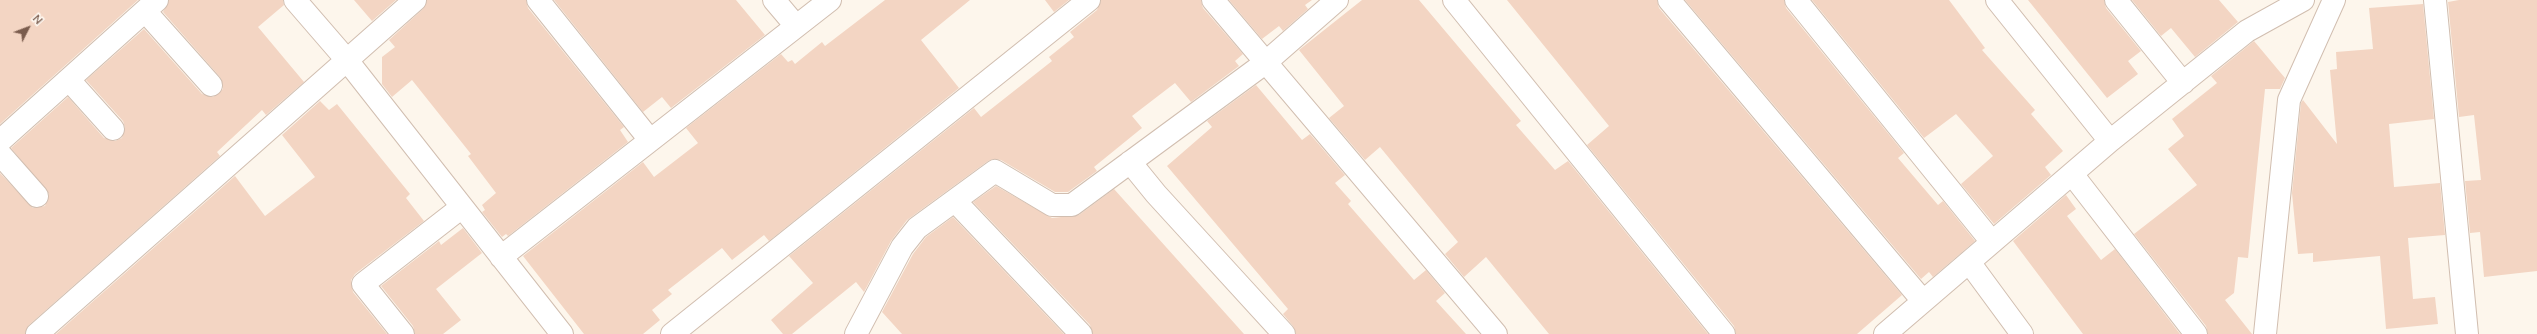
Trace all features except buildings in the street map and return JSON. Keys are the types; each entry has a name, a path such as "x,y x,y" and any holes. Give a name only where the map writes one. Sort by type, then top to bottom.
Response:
{"street":[{"path":"295,0 346,59 562,334"},
{"path":"37,334 346,59 415,0"},
{"path":"538,0 650,140"},
{"path":"774,0 796,26"},
{"path":"501,257 830,0"},
{"path":"672,334 1089,0"},
{"path":"1213,0 1496,334"},
{"path":"856,334 902,247 918,228 995,170 1052,205 1072,205 1265,63 1337,0"},
{"path":"1454,0 1724,334"},
{"path":"1669,0 1923,301"},
{"path":"1796,0 1992,242"},
{"path":"1997,0 2110,141"},
{"path":"2116,0 2183,83"},
{"path":"1885,334 2110,141 2247,31 2303,0"},
{"path":"2265,334 2289,100 2334,0"},
{"path":"2435,0 2467,334"},
{"path":"0,141 151,5 211,85"},
{"path":"69,80 112,129"},
{"path":"0,154 37,196"},
{"path":"1130,162 1156,194 1284,334"},
{"path":"2072,174 2196,334"},
{"path":"955,201 1081,334"},
{"path":"403,334 363,284 462,207"},
{"path":"1969,262 2022,334"}]}
